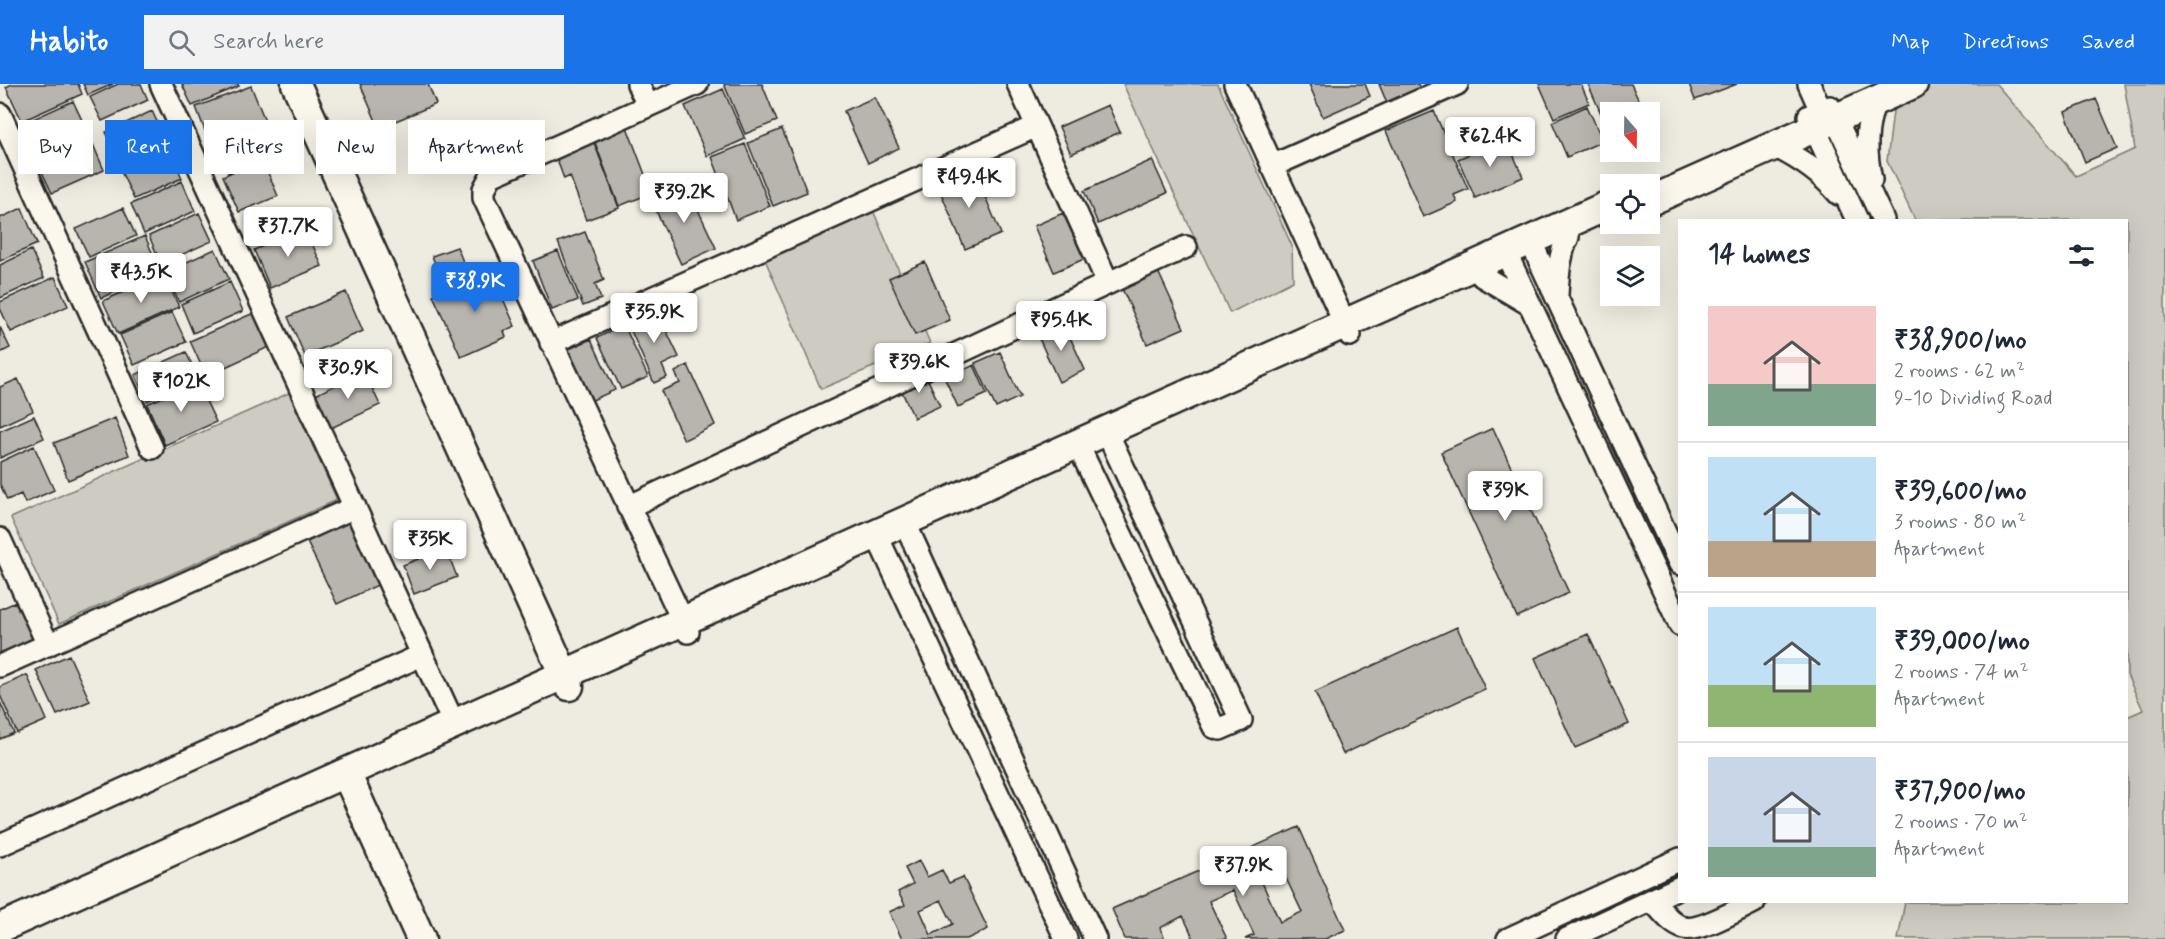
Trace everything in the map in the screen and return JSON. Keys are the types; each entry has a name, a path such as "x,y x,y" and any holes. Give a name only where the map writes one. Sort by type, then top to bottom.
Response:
{"street":[{"path":"161,84 454,724"},
{"path":"296,84 567,680"},
{"path":"638,84 648,106"},
{"path":"685,627 484,198 486,182 491,176 697,84"},
{"path":"1018,84 1108,283"},
{"path":"1235,84 1347,329"},
{"path":"1272,166 1457,84"},
{"path":"1809,84 1855,216"},
{"path":"1660,183 1878,92 1912,84"},
{"path":"1878,92 1867,122 1868,164 1880,214"},
{"path":"0,114 152,448"},
{"path":"1660,197 1774,146 1822,117"},
{"path":"1822,117 1880,214"},
{"path":"551,343 1038,126"},
{"path":"1774,146 1792,155 1826,179 1855,216"},
{"path":"8,939 348,779 1533,246 1600,210"},
{"path":"1533,246 1568,237 1600,223"},
{"path":"1557,298 1558,274 1564,244 1568,237"},
{"path":"1533,246 1678,560"},
{"path":"628,507 1186,248"},
{"path":"1347,329 1482,276 1507,257"},
{"path":"1507,257 1678,621"},
{"path":"1482,276 1529,304"},
{"path":"1080,449 1214,727 1220,729 1241,720 1108,436"},
{"path":"0,666 355,507"},
{"path":"907,527 1095,939"},
{"path":"0,539 48,645"},
{"path":"879,539 1066,939"},
{"path":"0,845 422,655"},
{"path":"0,928 348,779 454,724 567,680"},
{"path":"348,779 421,939"},
{"path":"1520,937 1552,930 1678,860"},
{"path":"1567,939 1678,889"},
{"path":"1652,900 1672,921 1685,928 1703,925 1752,903"},
{"path":"1598,939 1620,915"}],"shaded area":[{"path":"1123,84 1218,84 1292,246 1293,281 1230,313"},
{"path":"1931,84 1996,84 2076,176 2135,149 2124,84 2165,84 2165,939 1898,939 1905,903 2128,903 2128,717 2143,710 2128,677 2128,219 1915,219 1887,161 1894,103"},
{"path":"872,208 930,343 821,389 763,255"},
{"path":"289,393 337,500 59,624 11,518"}],"building":[{"path":"12,84 78,84 82,94 22,120 6,87"},
{"path":"83,84 113,84 88,95"},
{"path":"118,84 141,84 148,100 102,121 90,97"},
{"path":"182,84 238,84 239,86 192,106"},
{"path":"360,84 428,84 436,104 396,121 376,120"},
{"path":"724,84 762,84 777,121 745,134"},
{"path":"1309,84 1365,84 1370,96 1323,117"},
{"path":"1379,84 1418,84 1420,89 1387,103"},
{"path":"1539,84 1581,84 1589,103 1554,118"},
{"path":"1588,84 1631,84 1639,102 1600,102 1600,111"},
{"path":"1689,84 1737,84 1695,100"},
{"path":"251,86 265,120 204,120 204,128 196,107"},
{"path":"723,89 745,139 707,156 685,106"},
{"path":"875,97 899,148 868,163 844,111"},
{"path":"2096,99 2117,148 2085,162 2065,112"},
{"path":"73,101 82,120 31,120"},
{"path":"1108,105 1120,132 1071,154 1059,127"},
{"path":"1587,106 1600,134 1600,142 1567,157 1552,122"},
{"path":"152,111 156,120 132,120"},
{"path":"1434,111 1468,189 1454,195 1457,202 1423,217 1386,131"},
{"path":"627,127 652,193 619,206 594,140"},
{"path":"782,129 807,192 773,206 748,143"},
{"path":"1506,138 1523,177 1475,198 1458,159"},
{"path":"593,140 619,208 586,220 570,176 564,179 555,154"},
{"path":"93,144 104,170 52,193 43,174 93,174"},
{"path":"745,144 770,206 736,220 712,157"},
{"path":"1152,160 1167,193 1098,224 1084,191"},
{"path":"973,168 1001,234 965,249 937,184"},
{"path":"122,174 180,174 182,178 134,199"},
{"path":"268,174 278,196 239,212 223,176"},
{"path":"182,181 195,211 144,234 131,204"},
{"path":"686,184 716,248 681,264 651,200"},
{"path":"22,208 37,244 0,261 0,218"},
{"path":"123,208 136,236 89,257 76,229"},
{"path":"199,213 212,241 161,264 149,236"},
{"path":"1063,213 1084,259 1054,272 1034,226"},
{"path":"305,228 322,266 270,288 254,250"},
{"path":"585,232 604,280 595,284 601,299 583,306 558,242"},
{"path":"145,236 160,271 101,298 85,262"},
{"path":"457,247 464,264 439,273 432,256"},
{"path":"215,249 229,279 179,302 165,272"},
{"path":"31,250 44,278 0,298 0,265"},
{"path":"558,251 578,300 552,310 533,261"},
{"path":"925,262 950,320 915,335 889,278"},
{"path":"1156,267 1184,328 1147,344 1120,284"},
{"path":"490,269 515,326 504,331 506,337 461,357 433,295"},
{"path":"164,274 179,307 118,334 103,301"},
{"path":"55,277 68,306 11,332 0,308 0,302"},
{"path":"230,282 243,311 193,333 181,304"},
{"path":"346,292 363,331 305,356 288,317"},
{"path":"657,311 679,357 662,365 667,377 654,383 628,324"},
{"path":"172,312 186,342 134,365 120,335"},
{"path":"256,312 271,346 206,376 190,341"},
{"path":"1063,322 1085,370 1059,382 1037,334"},
{"path":"624,325 648,377 621,389 597,338"},
{"path":"0,327 10,348 0,353"},
{"path":"591,339 615,390 588,402 565,351"},
{"path":"186,352 198,378 147,401 135,375"},
{"path":"1000,352 1020,397 996,408 975,363"},
{"path":"688,365 715,425 684,440 661,391 680,383 675,372"},
{"path":"974,365 987,394 958,407 945,379"},
{"path":"364,371 380,405 331,428 315,395"},
{"path":"924,371 940,406 914,418 898,383"},
{"path":"18,379 33,411 0,426 0,387"},
{"path":"197,382 216,422 165,445 147,404"},
{"path":"34,416 44,438 0,458 0,431"},
{"path":"115,418 129,455 68,480 54,443"},
{"path":"1493,428 1569,593 1517,617 1441,452"},
{"path":"34,446 54,490 25,503 21,494 7,500 0,484 0,462"},
{"path":"350,521 380,584 337,604 307,542"},
{"path":"446,548 457,577 414,594 403,565"},
{"path":"16,602 33,639 0,654 0,609"},
{"path":"1457,627 1485,689 1343,754 1315,692"},
{"path":"1588,634 1629,724 1575,748 1535,658"},
{"path":"69,655 90,701 57,715 36,670"},
{"path":"27,675 47,720 17,733 0,695 0,687"},
{"path":"0,702 14,733 0,739"},
{"path":"1299,827 1345,930 1325,939 1245,939 1254,935 1233,890 1209,901 1227,939 1194,939 1183,916 1160,928 1165,939 1125,939 1112,909","holes":["1282,870 1302,912 1280,922 1261,880"]},
{"path":"919,861 927,877 942,870 949,883 963,877 988,929 967,939 902,939 889,912 905,905 898,892 913,884 905,868","holes":["941,900 953,924 931,935 920,910"]}]}
